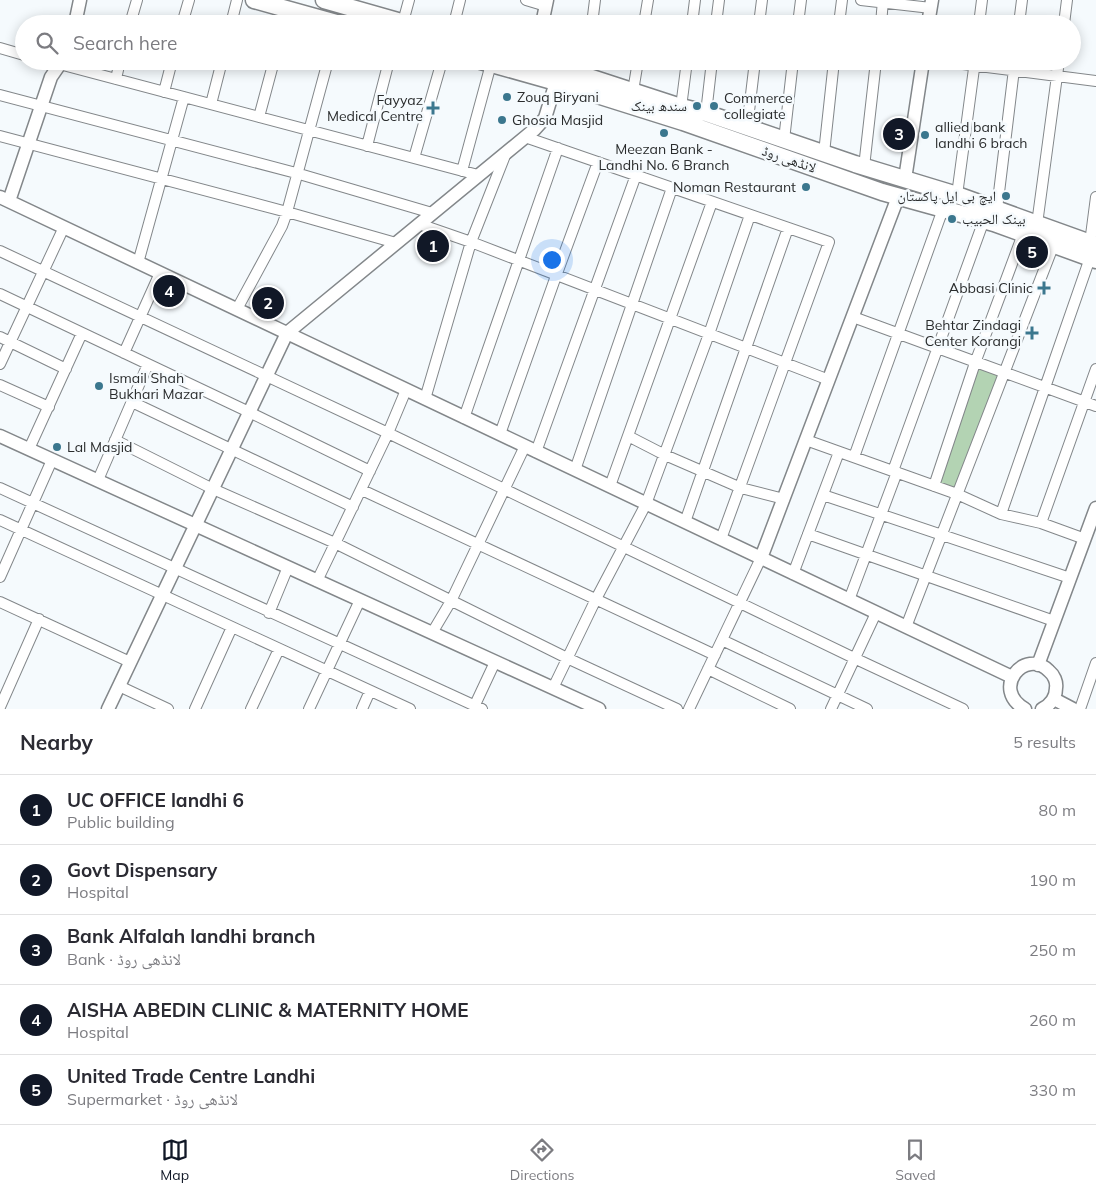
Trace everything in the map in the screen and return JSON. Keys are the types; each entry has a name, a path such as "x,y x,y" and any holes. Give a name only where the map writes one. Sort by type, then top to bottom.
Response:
{"main road":[{"path":"254,0 304,15"},
{"path":"324,0 355,4 385,15"},
{"name":"لانڈھی روڈ","path":"512,70 683,122 882,192 984,220 1054,244 1093,252"},
{"name":"لانڈھی روڈ","path":"589,70 633,91 706,113 864,167 957,195 1037,224 1093,252"},
{"path":"882,192 887,174"},
{"path":"905,198 910,181"}],"street":[{"path":"77,15 80,0"},
{"path":"132,15 136,0"},
{"path":"185,15 189,0"},
{"path":"233,15 237,0"},
{"path":"407,15 409,0"},
{"path":"456,15 460,0"},
{"path":"526,0 546,3"},
{"path":"593,15 595,0"},
{"path":"646,15 648,0"},
{"path":"693,15 695,0"},
{"path":"717,15 719,0"},
{"path":"760,15 762,0"},
{"path":"799,15 801,0"},
{"path":"840,15 842,0"},
{"path":"860,0 931,4"},
{"path":"980,15 982,0"},
{"path":"1020,15 1022,0"},
{"path":"1065,15 1066,0"},
{"path":"881,15 883,1"},
{"path":"0,48 15,52"},
{"path":"54,70 29,144 5,199 1012,677"},
{"path":"85,70 478,175"},
{"path":"116,79 118,70"},
{"path":"164,92 170,70"},
{"path":"211,104 220,70"},
{"path":"259,117 272,70"},
{"path":"236,309 282,226 325,70"},
{"path":"367,146 387,70"},
{"path":"414,158 439,70"},
{"path":"462,171 484,70"},
{"path":"633,91 636,70"},
{"path":"681,106 686,70"},
{"path":"706,113 711,70"},
{"path":"747,128 754,70"},
{"path":"784,140 792,70"},
{"path":"824,154 833,70"},
{"path":"864,167 875,70"},
{"path":"910,181 922,70"},
{"path":"957,195 974,70"},
{"path":"997,210 1014,70"},
{"path":"1032,70 1096,81"},
{"path":"1037,224 1059,70"},
{"path":"108,709 287,333 525,137 545,118 556,82"},
{"path":"0,95 296,173 432,213"},
{"path":"138,263 184,97"},
{"path":"0,136 396,243"},
{"path":"525,137 829,242 721,539"},
{"path":"464,418 558,148"},
{"path":"425,399 471,242 507,152"},
{"path":"500,434 598,162"},
{"path":"432,633 451,602 477,544 505,490 530,449 594,290 636,175"},
{"path":"575,470 672,188"},
{"path":"1001,514 1093,252 1096,197"},
{"path":"689,709 761,558 853,317 905,198"},
{"path":"610,486 712,202"},
{"path":"854,457 943,209"},
{"path":"553,688 596,599 646,504 709,334 750,215"},
{"path":"849,600 984,220"},
{"path":"419,224 471,242 829,380"},
{"path":"0,364 64,228"},
{"path":"685,522 788,228"},
{"path":"934,486 975,363 1023,234"},
{"path":"906,627 1054,244"},
{"path":"0,251 267,376 963,709"},
{"path":"124,353 160,273"},
{"path":"0,294 370,471"},
{"path":"853,317 1096,406"},
{"path":"29,449 82,333"},
{"path":"0,337 66,369"},
{"path":"98,480 148,364"},
{"path":"1041,524 1096,369"},
{"path":"0,385 49,407"},
{"path":"318,581 388,434 406,390"},
{"path":"132,402 353,507"},
{"path":"0,436 594,708"},
{"path":"628,436 665,455 741,488 784,498"},
{"path":"115,440 213,489 336,543 451,602 678,709"},
{"path":"806,440 957,494 1001,514 1041,524 1084,539"},
{"path":"793,574 839,452"},
{"path":"0,577 52,460"},
{"path":"0,488 477,708 495,662"},
{"path":"362,490 715,655"},
{"path":"823,495 1070,578"},
{"path":"1038,665 1095,512"},
{"path":"0,520 410,709"},
{"path":"808,534 1054,621"},
{"path":"269,612 288,568"},
{"path":"309,709 360,600"},
{"path":"0,602 130,662"},
{"path":"831,709 876,613"},
{"path":"0,707 38,620"},
{"path":"196,709 232,627"},
{"path":"722,640 867,709"},
{"path":"251,709 279,649"},
{"path":"1080,709 1096,663"},
{"path":"1025,709 1013,700 1010,693 1010,685 1016,671 1030,664 1046,667 1055,680 1057,687 1054,699 1047,707 1042,709"},
{"path":"708,669 790,709"},
{"path":"119,686 168,709"},
{"path":"362,709 370,691"},
{"path":"1054,699 1073,709"}],"green space":[{"path":"975,363 1003,372 957,494 934,486"}],"place":[{"name":"Zouq Biryani","path":"507,97"},
{"name":"سندھ بینک","path":"697,106"},
{"name":"Commerce collegiate","path":"714,106"},
{"name":"Fayyaz Medical Centre","path":"433,108"},
{"name":"Ghosia Masjid","path":"502,120"},
{"name":"Meezan Bank - Landhi No. 6 Branch","path":"664,133"},
{"name":"Bank Alfalah landhi branch","path":"899,134"},
{"name":"allied bank landhi 6 brach","path":"925,135"},
{"name":"Noman Restaurant","path":"806,187"},
{"name":"ایچ بی ایل پاکستان","path":"1006,196"},
{"name":"بينک الحبيب","path":"952,219"},
{"name":"UC OFFICE landhi 6","path":"433,246"},
{"name":"United Trade Centre Landhi","path":"1032,252"},
{"name":"Abbasi Clinic","path":"1044,288"},
{"name":"AISHA ABEDIN CLINIC & MATERNITY HOME","path":"169,291"},
{"name":"Govt Dispensary","path":"268,303"},
{"name":"Behtar Zindagi Center Korangi","path":"1032,333"},
{"name":"Ismail Shah Bukhari Mazar","path":"99,386"},
{"name":"Lal Masjid","path":"57,447"}]}
